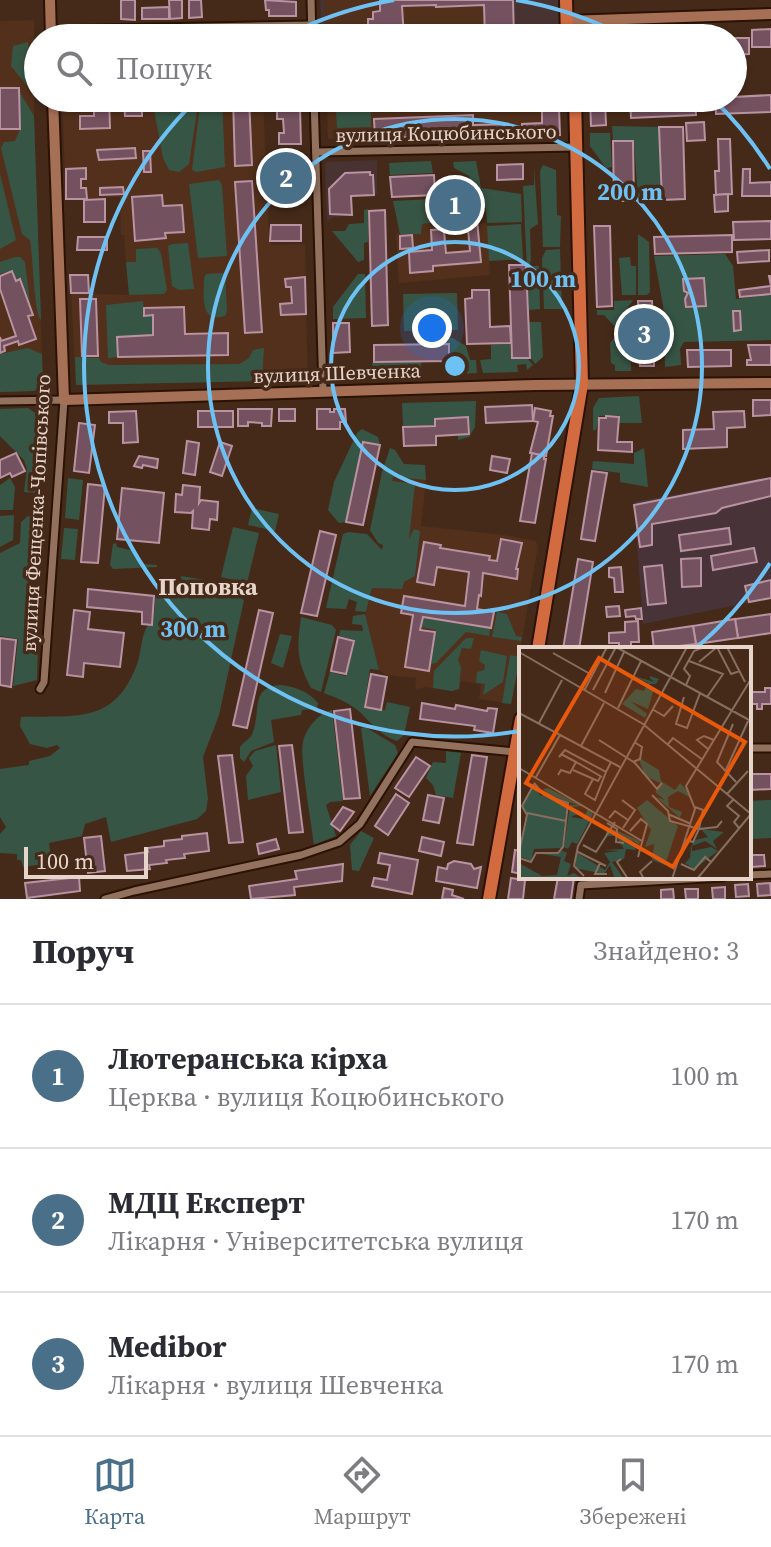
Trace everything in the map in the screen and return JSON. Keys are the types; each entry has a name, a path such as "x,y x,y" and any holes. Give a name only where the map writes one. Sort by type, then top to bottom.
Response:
{"highway":[{"path":"566,0 571,24"},
{"path":"569,24 572,0"},
{"path":"536,647 579,384 570,112"},
{"path":"573,147 574,112"},
{"path":"492,899 519,751"}],"street":[{"path":"50,0 51,24"},
{"path":"311,0 312,24"},
{"path":"570,21 771,14"},
{"name":"вулиця Фещенка-Чопівського","path":"40,689 44,682 64,400 54,112"},
{"path":"315,112 323,390"},
{"name":"вулиця Коцюбинського","path":"316,152 573,147"},
{"name":"вулиця Шевченка","path":"0,401 579,384 771,383"},
{"path":"105,899 301,855 339,842 360,824 412,742 501,753 519,751"},
{"path":"751,875 771,874"},
{"path":"579,899 581,885 688,879"}],"shaded area":[{"path":"320,0 560,0 561,24 321,24"},
{"path":"325,0 513,0 514,24 326,24"},
{"path":"34,20 34,24 24,24 24,112 34,112 43,385 34,391 0,392 0,21"},
{"path":"63,112 264,112 269,241 272,245 305,244 306,277 286,279 286,287 291,287 292,303 280,304 281,315 306,314 308,379 76,385 71,293 129,295 124,235 121,235 120,197 66,199"},
{"path":"327,112 559,112 560,135 328,139"},
{"path":"377,160 377,194 352,196 352,215 327,221 327,162"},
{"path":"464,220 465,225 473,224 473,220 477,220 478,224 487,223 490,275 399,283 396,233 421,234 422,224"},
{"path":"392,477 426,480 421,526 536,541 538,546 511,704 479,699 481,684 461,681 459,689 452,691 425,687 418,689 415,688 416,678 386,675 379,670 365,616 387,533"},
{"path":"771,477 771,598 643,624 634,502"}],"green space":[{"path":"24,43 24,82 11,66 13,46"},
{"path":"20,93 24,100 24,112 32,112 34,116 41,320 35,296 30,240 22,234 1,148 4,142 15,141 20,129"},
{"path":"154,112 197,112 189,164 179,172 169,170 163,158"},
{"path":"199,112 223,112 225,167 192,170"},
{"path":"336,112 371,112 371,127 337,128"},
{"path":"612,126 659,127 662,200 638,200 634,140 613,140"},
{"path":"590,133 610,133 612,167 606,168 590,146"},
{"path":"431,161 433,173 390,175 389,163"},
{"path":"476,161 481,188 521,194 522,222 487,223 486,208 470,209 469,176 454,168 453,162"},
{"path":"543,165 556,170 557,215 561,216 560,247 543,247 540,171"},
{"path":"534,167 538,224 530,229 529,266 539,266 540,309 529,310 523,186 534,185"},
{"path":"0,174 16,240 0,249"},
{"path":"219,180 222,185 227,256 198,258 189,184"},
{"path":"433,199 442,204 443,221 422,224 421,234 400,234 393,201"},
{"path":"368,209 368,242 364,243 364,260 358,262 332,231 345,231 349,224 364,223 364,210"},
{"path":"521,224 523,259 489,261 487,226"},
{"path":"638,234 649,242 650,292 647,295 638,295"},
{"path":"188,243 194,289 179,290 172,286 168,246"},
{"path":"157,248 161,253 167,290 164,294 129,295 126,262 136,262 136,249"},
{"path":"560,249 562,309 544,309 542,258 546,250"},
{"path":"725,254 733,266 736,299 771,295 771,340 684,342 680,349 681,365 665,367 663,305 654,256"},
{"path":"15,257 25,262 30,303 21,278 16,279 12,270 0,274 0,262"},
{"path":"630,257 631,266 636,266 636,295 622,295 619,258"},
{"path":"225,273 227,311 225,316 211,316 205,306 204,278 206,274"},
{"path":"358,274 365,274 366,318 333,319 333,307"},
{"path":"457,293 458,330 404,331 403,294"},
{"path":"633,300 615,327 604,315 597,315 597,310 614,310 614,301"},
{"path":"143,301 144,315 153,315 153,335 117,337 118,357 108,358 106,305"},
{"path":"529,322 541,322 543,357 535,364 530,357"},
{"path":"453,338 466,346 470,360 476,360 477,373 456,374 448,371 440,362 451,361 450,343 429,344 429,339"},
{"path":"614,338 630,338 631,371 615,371 615,365 611,363 610,343"},
{"path":"510,344 511,359 528,359 533,365 527,370 526,364 517,365 518,372 483,373 480,360 491,359 491,345"},
{"path":"28,348 42,354 43,385 34,391 0,392 0,354"},
{"path":"264,348 262,381 76,385 75,357 99,358 109,365 239,364 249,358 253,350"},
{"path":"421,362 422,375 373,376 372,363"},
{"path":"639,396 642,423 619,423 619,415 599,416 596,430 593,430 593,408 599,398"},
{"path":"476,401 475,427 469,437 458,440 458,435 470,434 469,417 435,418 435,425 403,426 402,403"},
{"path":"28,408 41,417 36,493 24,492 27,469 24,460 0,436 0,409"},
{"path":"362,429 378,437 380,445 363,442 346,522 339,523 328,510 334,482 357,433"},
{"path":"390,448 395,450 404,464 425,465 426,480 393,477 392,481 415,484 409,539 414,529 420,531 415,576 404,582 402,589 372,588 366,612 355,611 357,602 349,599 346,609 326,608 343,534 367,534 382,550 383,545 378,543 370,530"},
{"path":"644,448 648,487 620,482 620,473 592,469 593,461 634,464 634,453"},
{"path":"10,478 15,487 13,510 0,510 0,485"},
{"path":"68,478 83,480 79,520 65,518"},
{"path":"252,508 279,514 275,531 248,525"},
{"path":"14,515 13,540 0,547 0,516"},
{"path":"28,516 35,517 29,611 39,613 37,680 13,686 18,639 0,636 0,553 20,543 21,522"},
{"path":"233,527 259,533 247,583 221,577"},
{"path":"64,528 78,529 75,560 61,559"},
{"path":"116,543 117,547 131,550 143,564 157,567 113,569 110,565 113,544"},
{"path":"181,576 205,580 244,600 219,715 203,757 208,799 206,811 197,819 111,842 106,817 85,824 82,836 49,843 52,863 23,867 21,860 17,860 17,854 0,853 0,834 6,827 0,817 0,769 29,765 29,761 50,756 60,748 57,745 47,748 30,744 20,726 21,717 75,716 103,708 116,699 127,686 136,667 145,630 148,625 153,625 156,592 182,587"},
{"path":"497,612 507,614 516,636 522,637 521,641 492,637"},
{"path":"365,614 379,670 370,669 364,707 385,710 387,702 410,707 404,735 397,741 381,732 352,706 324,693 330,672 346,676 355,640 339,636 340,630 363,631 362,625 352,624 353,616"},
{"path":"301,617 332,625 336,630 321,692 311,688 300,661"},
{"path":"423,618 490,629 489,636 466,632 436,663 431,664 436,630 421,627"},
{"path":"280,634 292,636 283,668 271,663"},
{"path":"466,638 474,638 471,649 462,648 458,660 461,667 459,689 433,688 434,671"},
{"path":"481,650 507,656 503,682 483,695 485,684 476,683 477,672 484,670 485,665 479,661"},
{"path":"510,655 519,657 511,704 502,703"},
{"path":"279,685 305,692 318,703 317,709 302,710 301,715 271,720 274,742 251,751 244,762 240,758 240,747 253,732 260,696 270,687"},
{"path":"332,710 343,801 326,805 336,836 314,845 302,749 314,722"},
{"path":"365,727 395,745 398,753 370,796 361,728"},
{"path":"276,745 281,792 248,800 246,776 253,766 249,758 255,751"},
{"path":"446,751 461,753 453,798 436,795 433,785 426,778 433,762 446,763"},
{"path":"771,800 771,838 751,839 751,801"},
{"path":"361,831 374,838 359,871 352,870 350,845"}],"building":[{"path":"121,0 135,0 135,20 121,19"},
{"path":"169,0 182,0 182,18 170,19"},
{"path":"189,0 201,0 202,17 189,18"},
{"path":"265,0 296,2 296,16 269,16"},
{"path":"380,0 513,0 514,24 485,24 484,5 436,5 402,6 403,24 368,24 368,19 373,19 373,12 380,11"},
{"path":"169,7 169,19 142,19 142,8"},
{"path":"771,29 771,47 752,47 752,30"},
{"path":"0,88 19,88 20,129 0,129"},
{"path":"771,95 771,112 716,114 747,112 747,96"},
{"path":"94,112 109,112 110,128 80,129 80,116 94,116"},
{"path":"125,112 142,112 142,116 125,116"},
{"path":"233,112 250,112 252,165 235,166"},
{"path":"277,112 300,112 301,144 279,144 279,133 284,133 283,119 277,119"},
{"path":"542,112 559,112 560,135 522,136 522,124 542,123"},
{"path":"590,112 606,112 606,125 591,126"},
{"path":"631,112 696,112 696,115 631,118"},
{"path":"473,115 473,125 505,124 505,135 375,138 374,119"},
{"path":"704,122 705,140 687,141 686,123"},
{"path":"659,127 683,127 685,199 662,200"},
{"path":"718,139 730,139 732,194 716,195"},
{"path":"613,141 633,141 634,201 614,201"},
{"path":"135,148 136,158 99,160 97,150"},
{"path":"143,151 150,151 151,172 144,172"},
{"path":"284,160 299,160 300,185 283,185 283,180 278,181 278,193 272,193 272,176 284,176"},
{"path":"523,164 523,179 497,180 497,165"},
{"path":"86,168 86,179 81,179 81,188 86,188 87,199 66,199 66,169"},
{"path":"743,169 750,169 750,183 771,182 771,196 742,196"},
{"path":"370,172 373,175 374,195 351,196 352,215 330,214 329,189 345,173"},
{"path":"434,175 435,195 392,197 390,177"},
{"path":"252,181 262,332 245,333 235,182"},
{"path":"123,187 124,194 100,195 100,188"},
{"path":"463,189 464,220 447,220 445,190"},
{"path":"728,194 728,211 715,212 714,195"},
{"path":"162,195 163,206 182,205 184,232 165,233 166,238 135,241 132,197"},
{"path":"105,199 105,222 84,222 84,200"},
{"path":"385,210 388,325 372,326 369,211"},
{"path":"447,220 464,220 464,225 477,220 481,262 433,266 433,271 410,273 409,252 432,250 431,230 448,229","holes":["468,229 470,251 446,253 444,231"]},
{"path":"771,221 771,239 734,240 733,222"},
{"path":"271,225 301,225 301,241 270,241"},
{"path":"594,226 610,226 612,306 597,307"},
{"path":"412,235 413,248 400,249 400,236"},
{"path":"732,235 732,252 655,254 654,237"},
{"path":"78,237 107,237 107,250 77,250"},
{"path":"769,250 769,261 738,263 737,252"},
{"path":"509,265 526,265 530,358 512,358"},
{"path":"12,271 16,281 20,279 33,315 28,316 36,339 4,346 5,351 0,353 0,337 1,341 16,336 0,289 0,276"},
{"path":"70,275 88,275 89,293 71,293"},
{"path":"305,277 306,314 281,315 280,304 292,303 291,287 286,287 285,279"},
{"path":"704,278 706,306 686,307 688,293 684,291 683,279"},
{"path":"771,286 771,294 740,297 739,290"},
{"path":"472,290 489,290 490,327 510,326 511,343 467,344 465,299 472,298"},
{"path":"80,299 96,299 98,356 82,356"},
{"path":"638,301 652,301 654,366 640,366"},
{"path":"184,307 185,334 228,333 228,355 118,357 117,337 153,335 153,315 144,316 144,308"},
{"path":"733,311 740,311 741,330 734,331"},
{"path":"333,323 349,323 350,352 333,353"},
{"path":"449,344 449,361 374,362 374,345"},
{"path":"748,345 771,345 771,365 747,365 747,360 751,360"},
{"path":"687,350 731,350 731,366 688,367"},
{"path":"753,400 771,400 771,415 753,416"},
{"path":"532,405 533,421 486,423 485,407"},
{"path":"535,408 551,411 550,416 553,416 546,456 530,453 538,422 533,421"},
{"path":"238,409 272,409 271,426 248,422 248,426 238,426"},
{"path":"279,409 295,409 295,421 279,421"},
{"path":"317,409 334,412 334,409 345,409 346,422 340,422 340,429 317,429"},
{"path":"136,411 138,442 123,443 123,423 109,423 109,412"},
{"path":"198,411 233,411 233,427 198,427"},
{"path":"744,411 745,427 727,428 727,447 683,449 683,430 714,429 713,412"},
{"path":"468,417 469,434 436,436 436,445 404,446 403,427 435,426 435,419"},
{"path":"619,417 617,442 632,442 632,452 598,450 599,418"},
{"path":"79,423 95,425 89,473 74,471"},
{"path":"187,441 199,443 195,475 183,473"},
{"path":"220,442 232,446 222,476 210,472"},
{"path":"363,442 380,445 363,525 346,522"},
{"path":"16,453 25,471 0,478 0,460"},
{"path":"532,453 546,459 535,523 520,521"},
{"path":"139,456 158,459 157,468 134,466"},
{"path":"492,456 510,459 507,473 490,470"},
{"path":"592,471 607,473 595,541 581,539"},
{"path":"771,478 771,496 722,508 716,513 652,524 652,545 640,547 634,505"},
{"path":"88,484 105,486 98,563 81,562"},
{"path":"183,485 200,487 199,503 201,500 218,502 217,520 210,519 209,530 192,528 193,511 175,512 176,494 182,495"},
{"path":"122,488 164,493 159,543 117,539"},
{"path":"729,528 731,544 681,551 679,535"},
{"path":"320,531 336,535 317,616 301,613"},
{"path":"501,539 522,543 517,579 483,573 477,609 494,612 491,628 423,617 420,630 435,632 429,671 405,667 413,615 401,613 404,596 465,606 469,572 437,567 434,585 417,582 424,542 441,545 440,548 490,556 489,560 497,561"},
{"path":"754,548 757,562 713,570 711,556"},
{"path":"701,558 701,586 682,587 681,559"},
{"path":"578,559 593,562 579,647 563,647"},
{"path":"662,565 666,603 648,605 644,567"},
{"path":"621,567 623,592 615,592 614,578 609,577 609,568"},
{"path":"771,580 771,598 749,602 745,586"},
{"path":"88,589 154,596 152,625 142,624 142,612 87,607"},
{"path":"619,606 620,616 607,617 606,607"},
{"path":"641,608 642,619 626,617 625,610"},
{"path":"74,610 90,612 88,629 124,633 120,667 84,663 83,677 67,675"},
{"path":"259,610 273,613 247,728 233,725"},
{"path":"771,614 771,633 738,638 735,619"},
{"path":"735,619 738,638 696,644 693,626"},
{"path":"638,621 639,642 631,642 631,647 609,643 609,633 625,632 625,622"},
{"path":"693,626 696,644 654,647 652,632"},
{"path":"338,637 354,641 346,674 331,671"},
{"path":"0,638 16,640 11,687 0,685"},
{"path":"371,674 387,677 381,710 365,707"},
{"path":"765,688 771,688 771,704 762,704 762,709 757,709 757,704 751,704 751,692 765,692"},
{"path":"422,703 455,709 456,705 487,711 488,708 497,709 493,733 474,730 475,726 420,719"},
{"path":"350,709 360,798 344,799 334,711"},
{"path":"292,745 303,832 289,833 279,746"},
{"path":"232,755 243,842 229,843 218,756"},
{"path":"472,755 487,757 473,845 457,843"},
{"path":"416,757 430,766 409,797 395,788"},
{"path":"751,774 771,774 771,789 751,790"},
{"path":"396,794 409,803 388,835 375,826"},
{"path":"428,795 444,798 439,823 423,820"},
{"path":"343,807 354,812 340,831 331,824"},
{"path":"207,833 209,851 184,854 185,858 149,865 150,869 127,871 125,855 148,852 147,848 164,846 164,841 182,839 182,836"},
{"path":"101,836 105,871 88,873 84,838"},
{"path":"422,837 444,842 441,856 419,851"},
{"path":"276,839 279,849 259,854 257,844"},
{"path":"515,850 519,851 519,874 512,872"},
{"path":"380,853 418,860 412,894 372,886 374,878 387,880 390,865 378,863"},
{"path":"752,855 764,855 765,866 752,867"},
{"path":"454,861 471,864 474,869 481,867 477,888 436,881 438,867 447,869 448,864"},
{"path":"343,864 342,881 294,887 295,895 251,899 249,886 297,879 295,871"},
{"path":"79,877 80,891 27,898 25,883"},
{"path":"511,878 525,880 523,899 508,899"},
{"path":"558,879 574,879 571,899 554,899"},
{"path":"770,883 771,895 758,896 757,884"},
{"path":"748,884 749,896 736,897 735,885"},
{"path":"725,887 725,899 713,899 712,888"},
{"path":"444,888 453,890 452,895 464,899 442,899"},
{"path":"673,889 674,899 661,899 661,890"},
{"path":"685,889 698,889 698,899 686,899"}],"place":[{"name":"МДЦ Експерт","path":"286,178"},
{"name":"Лютеранська кірха","path":"455,205"},
{"name":"Medibor","path":"644,334"}],"district":[{"name":"Поповка","path":"208,586"}]}
